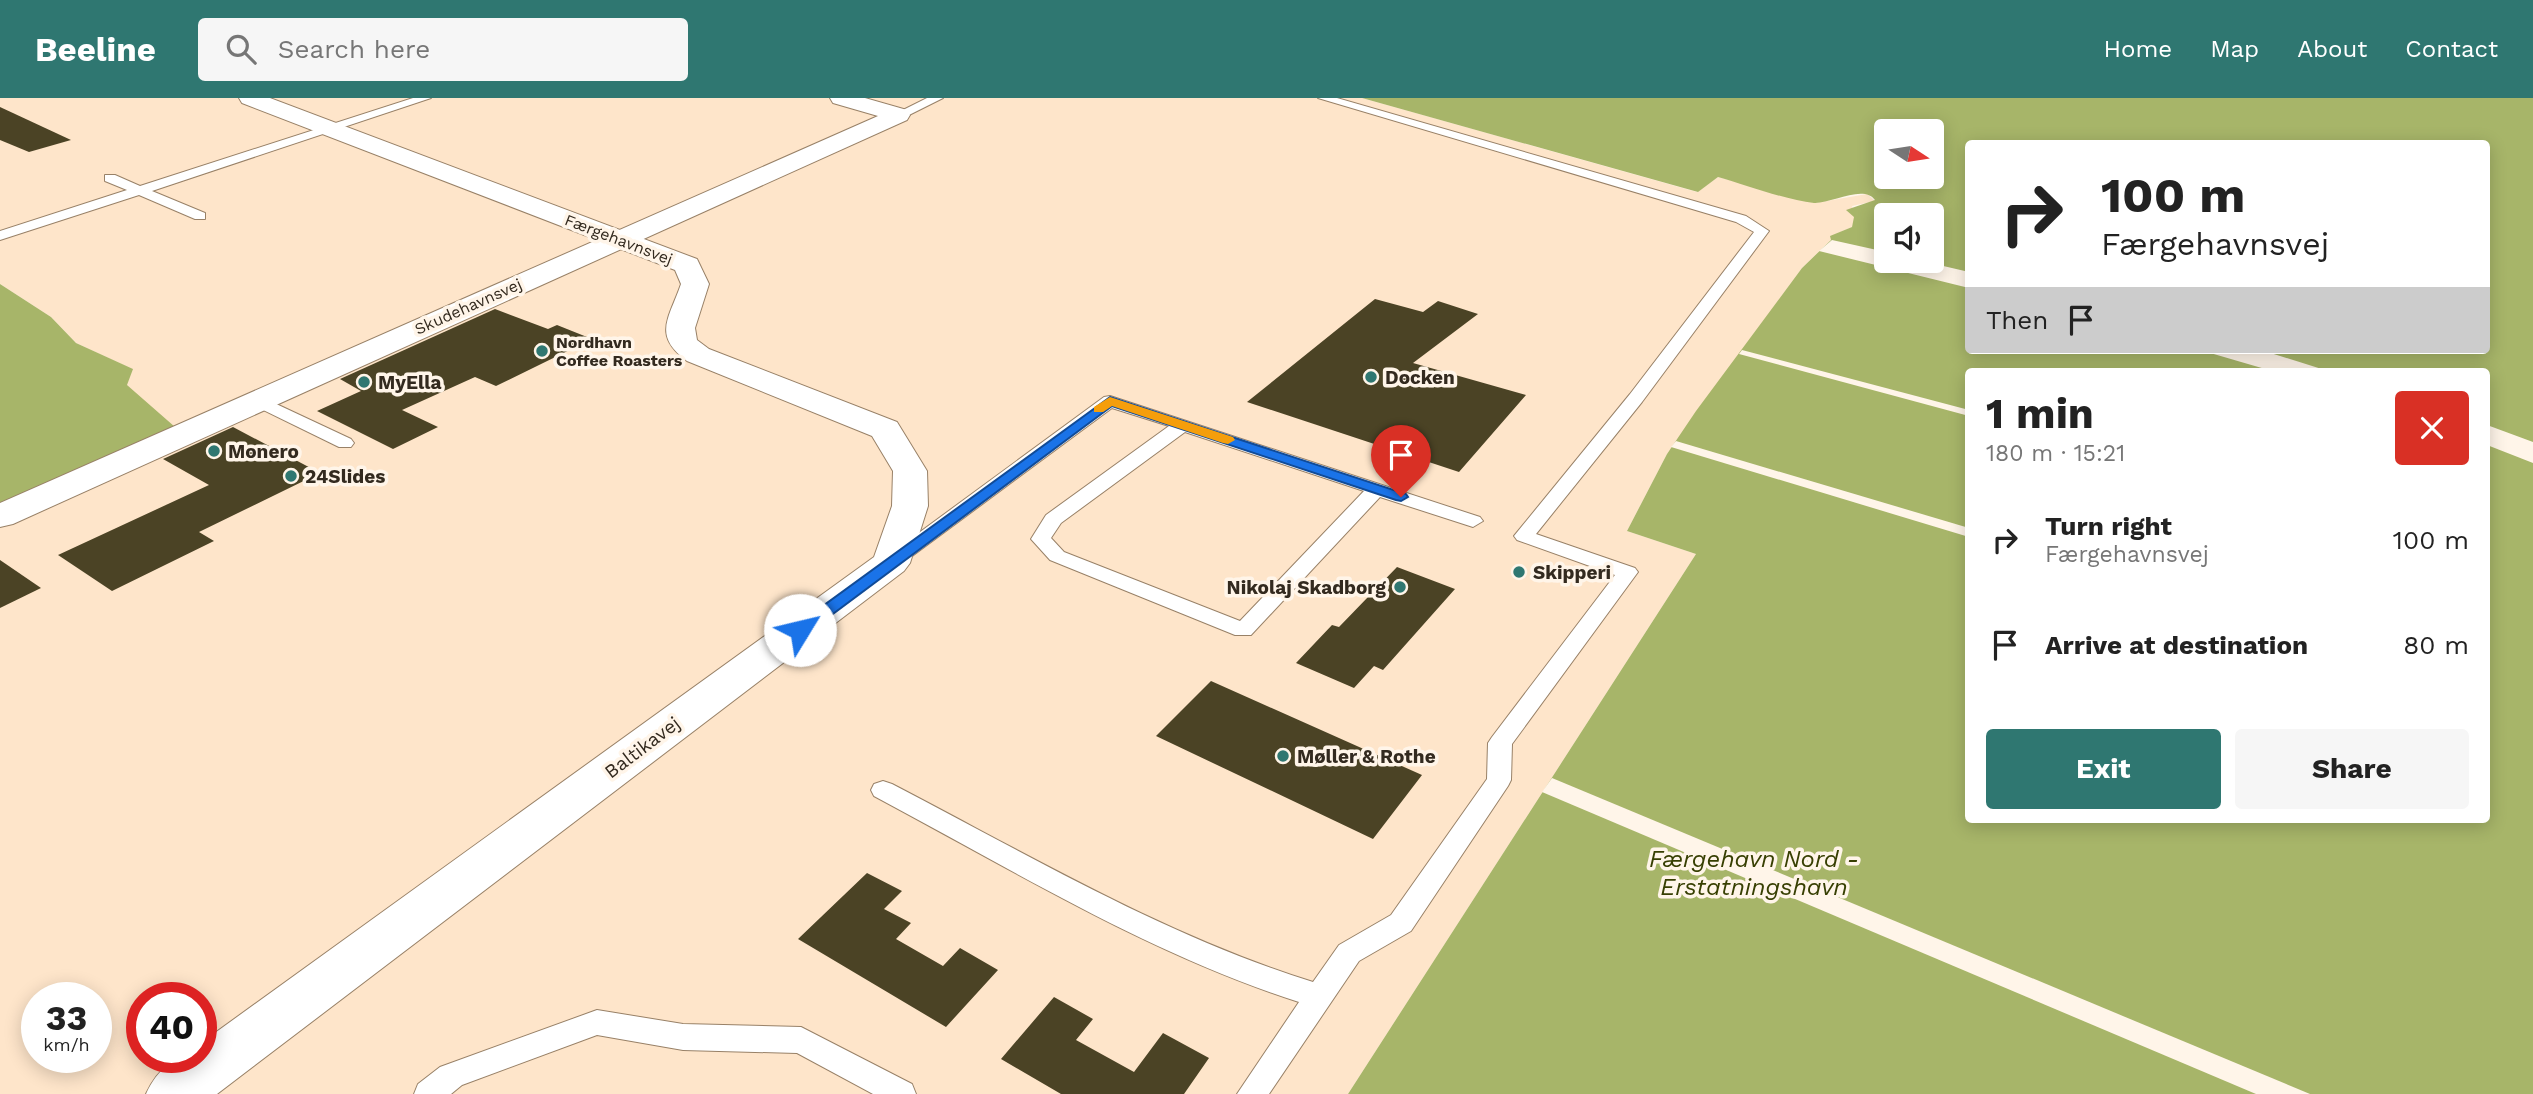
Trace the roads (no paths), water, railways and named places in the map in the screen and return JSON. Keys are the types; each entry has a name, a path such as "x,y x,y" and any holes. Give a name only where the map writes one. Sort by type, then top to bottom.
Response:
{"street":[{"name":"Færgehavnsvej","path":"250,98 687,265 695,284 680,328 683,344 698,355 885,429 910,471 911,506 891,563"},
{"path":"841,98 899,115"},
{"name":"Skudehavnsvej","path":"0,516 899,115"},
{"name":"Baltikavej","path":"174,1094 891,563"}],"lane":[{"path":"0,236 425,98"},
{"name":"Skudehavnsvej","path":"899,115 937,98"},
{"path":"1252,1094 1349,953 1401,923 1499,780 1500,743 1628,572 1524,536 1636,398 1762,232 1741,219 1324,98"},
{"path":"110,178 200,216"},
{"path":"257,400 345,443"},
{"name":"Baltikavej","path":"891,563 1110,401 1182,425"},
{"path":"1377,489 1243,630 1057,556 1041,539 1053,519 1182,425 1377,489 1473,521"},
{"path":"883,790 1169,940 1243,972 1320,996"},
{"path":"429,1094 451,1076 597,1022 682,1037 801,1040 901,1094"}],"water":[{"name":"Færgehavn Nord - Erstatningshavn","path":"1362,98 2533,98 2533,1094 1348,1094 1696,554 1627,531 1667,454 1802,268 1831,240 1830,236 1852,227 1854,217 1846,210 1875,200 1870,196 1855,194 1814,203 1779,196 1718,177 1698,192"},
{"path":"0,284 51,317 76,343 133,369 127,385 175,427 0,504"}],"place":[{"name":"Nordhavn Coffee Roasters","path":"542,351"},
{"name":"Docken","path":"1371,377"},
{"name":"MyElla","path":"364,382"},
{"name":"Monero","path":"214,451"},
{"name":"24Slides","path":"291,476"},
{"name":"Skipperi","path":"1519,572"},
{"name":"Nikolaj Skadborg","path":"1400,587"},
{"name":"Møller & Rothe","path":"1283,756"}]}
